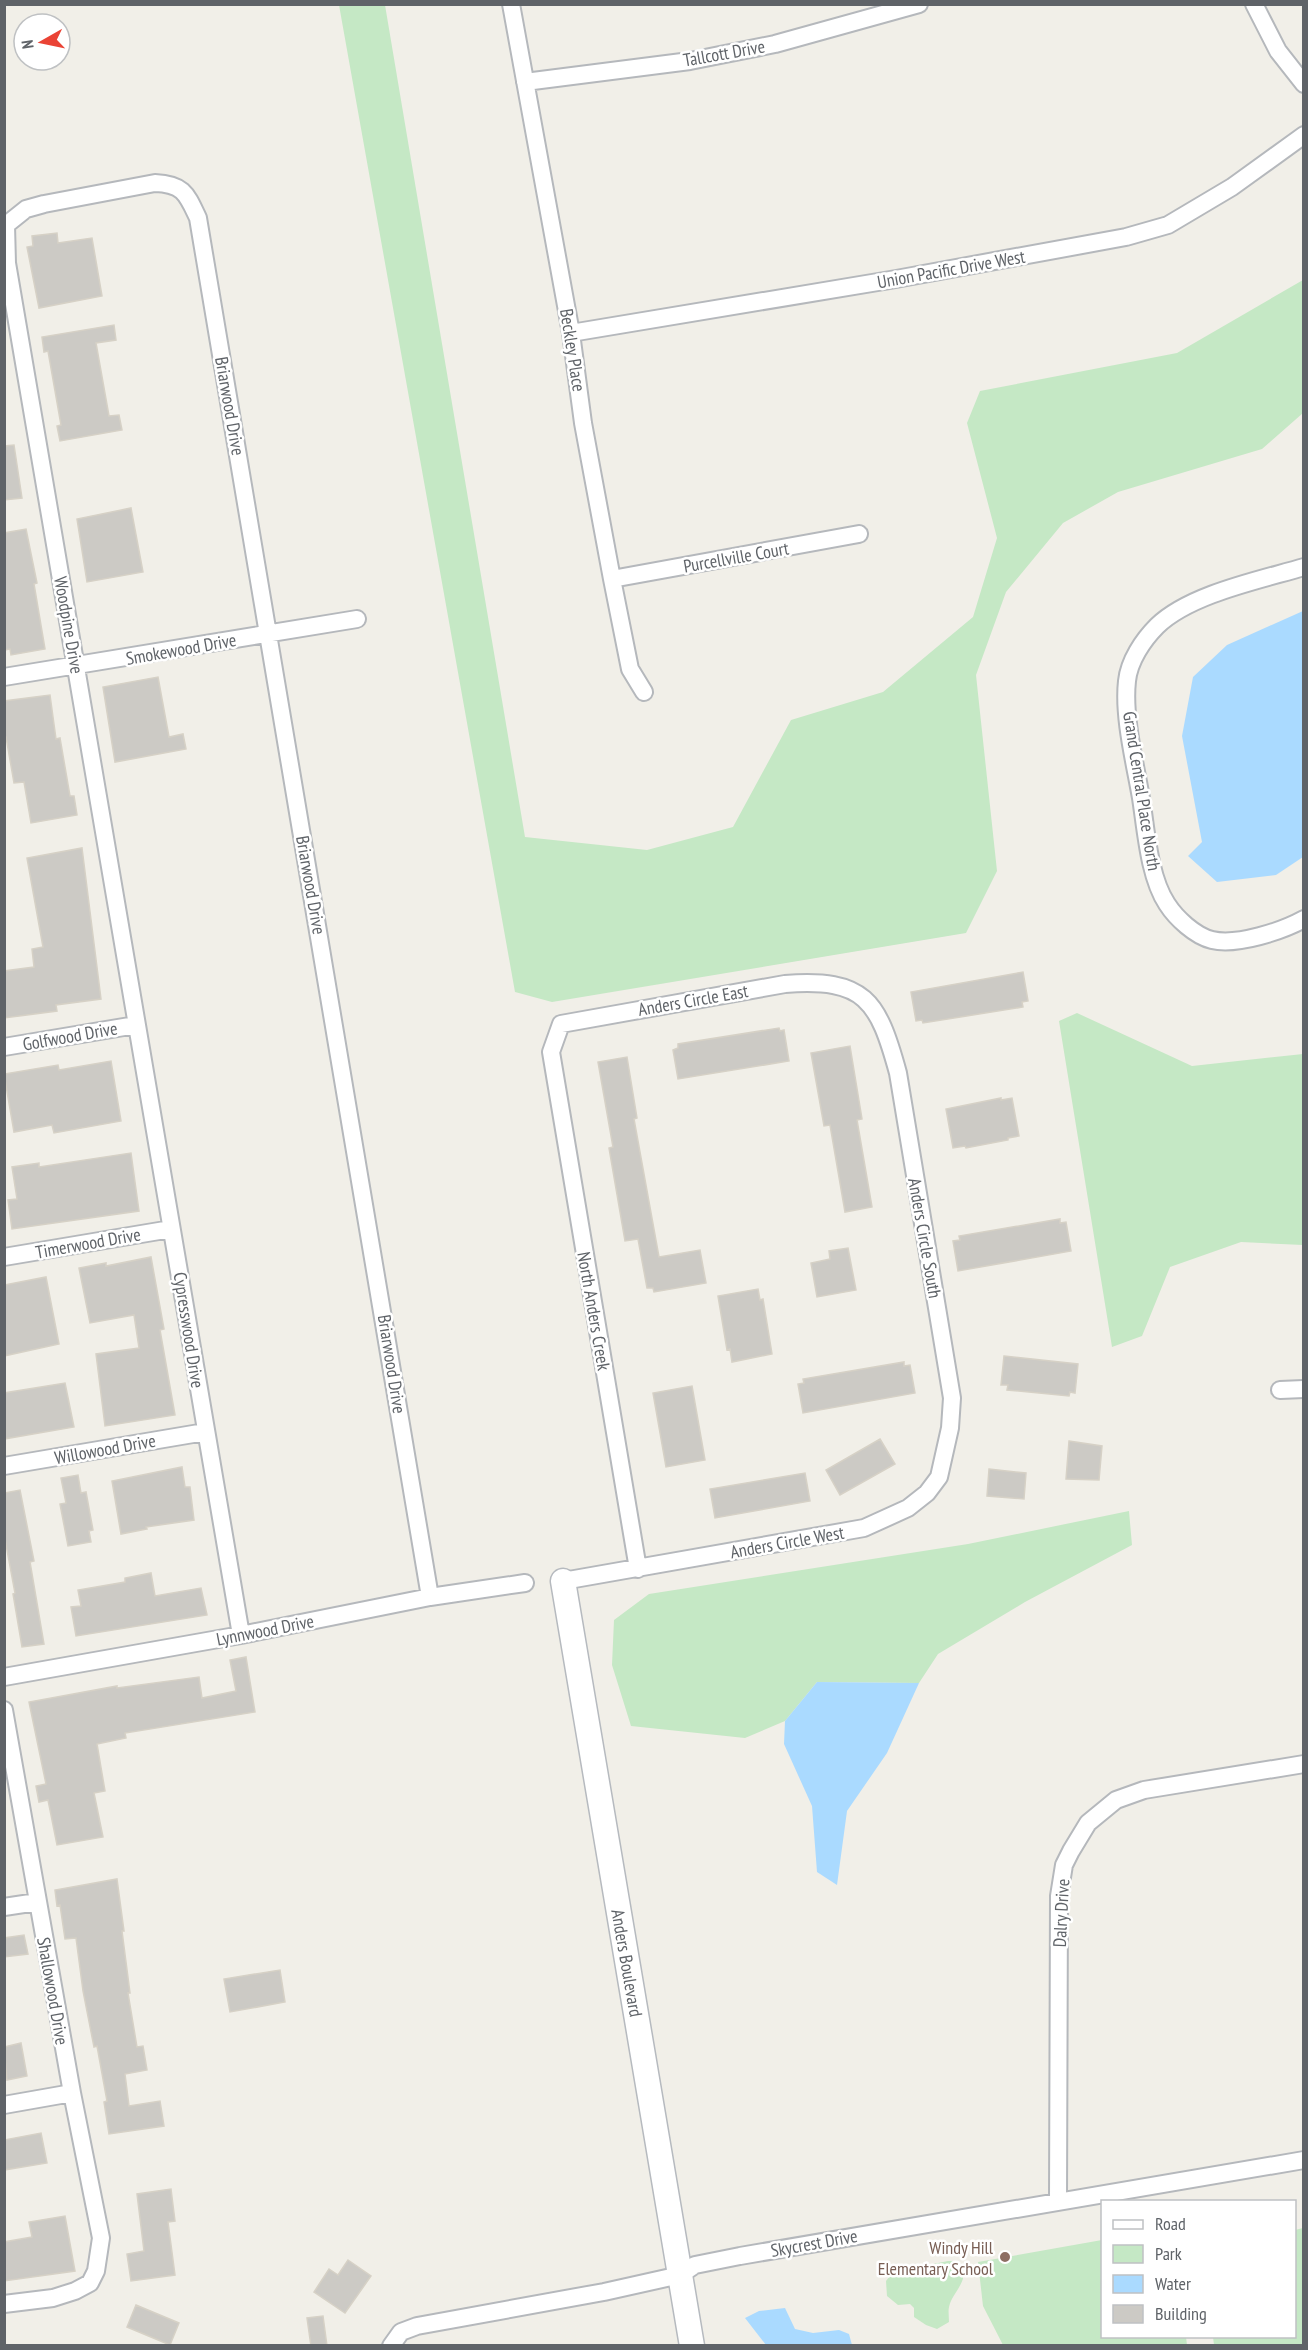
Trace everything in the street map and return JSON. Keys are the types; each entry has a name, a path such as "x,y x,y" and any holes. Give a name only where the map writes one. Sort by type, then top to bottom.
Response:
{"street":[{"name":"Beckley Place","path":"511,4 571,333 583,423 612,579 630,669 645,692"},
{"name":"Tallcott Drive","path":"525,82 690,61 764,46 878,17 919,4"},
{"path":"1254,4 1278,51 1304,84"},
{"name":"Union Pacific Drive West","path":"571,333 896,279 1126,237 1167,225 1232,186 1304,135"},
{"name":"Briarwood Drive","path":"6,225 26,209 35,206 155,183 170,183 186,193 198,218 430,1598"},
{"name":"Woodpine Drive","path":"6,225 7,263 136,1025"},
{"name":"Purcellville Court","path":"612,579 859,534"},
{"name":"Grand Central Place North","path":"1304,567 1225,590 1178,611 1157,626 1139,648 1127,681 1129,720 1149,844 1156,880 1166,903 1186,927 1211,940 1234,941 1261,935 1304,919"},
{"name":"Smokewood Drive","path":"4,677 76,667 357,619"},
{"name":"Anders Circle East","path":"551,1052 561,1024 785,984 816,982 836,984 854,992"},
{"name":"Anders Circle South","path":"854,992 879,1015 888,1035 898,1073 952,1398 951,1428 939,1477 927,1493"},
{"name":"Golfwood Drive","path":"4,1047 136,1025"},
{"name":"Cypresswood Drive","path":"136,1025 171,1229 187,1307 205,1432 241,1635"},
{"name":"North Anders Creek","path":"551,1052 638,1569"},
{"name":"Timerwood Drive","path":"4,1257 171,1229"},
{"path":"1280,1390 1304,1389"},
{"name":"Willowood Drive","path":"4,1466 205,1432"},
{"name":"Anders Circle West","path":"563,1581 864,1528 908,1508 927,1493"},
{"name":"Anders Boulevard","path":"563,1581 692,2346"},
{"name":"Lynnwood Drive","path":"4,1677 241,1635 430,1598 525,1583"},
{"name":"Shallowood Drive","path":"4,1710 72,2093 101,2238 96,2271 90,2283 53,2298 4,2304"},
{"name":"Dalry Drive","path":"1058,2202 1059,1896 1064,1865 1071,1851 1088,1823 1116,1800 1144,1790 1304,1764"},
{"path":"4,1907 37,1902"},
{"path":"4,2105 72,2093"},
{"name":"Skycrest Drive","path":"396,2339 450,2319 604,2292 680,2275 695,2265 740,2256 1304,2160"}],"green space":[{"path":"339,5 385,5 525,837 647,850 733,827 791,720 883,692 973,617 997,538 967,423 980,391 1177,353 1303,280 1303,413 1262,449 1118,492 1063,523 1006,592 976,675 997,871 966,933 552,1002 515,992"},
{"path":"1077,1013 1192,1066 1303,1054 1303,1245 1241,1242 1170,1267 1142,1336 1112,1347 1059,1021"},
{"path":"1129,1511 1132,1545 1025,1602 938,1654 919,1683 817,1682 785,1721 745,1738 631,1726 612,1665 614,1620 649,1594 968,1544"},
{"path":"1303,2228 1303,2345 1214,2345 1213,2338 1296,2338 1296,2230"},
{"path":"1101,2240 1101,2338 1186,2338 1187,2345 1003,2345 983,2306 978,2262"},
{"path":"954,2261 960,2267 963,2278 949,2307 949,2322 937,2329 914,2317 914,2308 910,2304 898,2305 887,2296 886,2281 893,2272"}],"water":[{"path":"1303,611 1303,857 1276,875 1217,882 1188,856 1202,842 1182,736 1193,677 1227,645"},
{"path":"817,1682 919,1683 887,1753 847,1811 837,1885 817,1872 812,1806 784,1744 785,1721"},
{"path":"785,2308 795,2329 813,2333 839,2330 849,2334 852,2345 766,2345 745,2318 759,2311"}],"building":[{"path":"57,233 58,243 92,238 102,296 39,308 27,247 33,246 32,236"},
{"path":"114,325 116,340 96,343 109,416 119,415 122,430 60,441 57,426 61,425 48,351 44,352 42,337"},
{"path":"14,445 22,498 4,500 4,446"},
{"path":"131,508 143,572 87,582 77,519"},
{"path":"26,529 37,583 34,584 45,649 11,655 10,649 4,650 4,533"},
{"path":"158,677 169,737 183,734 186,749 115,762 103,687"},
{"path":"50,695 56,739 60,738 70,796 74,796 77,815 31,823 24,782 14,783 6,737 4,737 4,701"},
{"path":"82,848 101,999 56,1005 57,1011 4,1018 4,971 34,967 32,949 43,947 27,858"},
{"path":"1023,972 1028,1001 1022,1002 1023,1007 923,1023 922,1020 916,1021 911,992"},
{"path":"779,1028 780,1031 784,1030 789,1061 678,1079 673,1050 678,1048 678,1044"},
{"path":"850,1046 862,1119 857,1120 872,1207 845,1212 830,1125 824,1126 811,1053"},
{"path":"627,1057 637,1118 634,1119 659,1257 700,1250 706,1283 654,1292 653,1288 647,1288 638,1239 625,1241 609,1148 613,1147 598,1062"},
{"path":"111,1061 121,1121 54,1133 52,1125 14,1132 4,1074 58,1065 59,1070"},
{"path":"1001,1098 1001,1100 1012,1098 1019,1136 966,1148 965,1146 953,1148 946,1109"},
{"path":"131,1153 139,1211 12,1229 8,1200 17,1199 12,1167 39,1163 39,1167"},
{"path":"1060,1219 1060,1223 1066,1222 1071,1251 958,1271 953,1241 960,1240 959,1236"},
{"path":"848,1248 856,1290 817,1297 811,1263 830,1259 829,1251"},
{"path":"151,1257 164,1329 160,1330 175,1415 105,1426 96,1354 139,1348 134,1315 90,1323 79,1268 106,1263 106,1266"},
{"path":"46,1277 59,1344 4,1356 4,1285"},
{"path":"758,1289 760,1300 763,1299 772,1354 732,1362 730,1349 727,1350 718,1296"},
{"path":"1004,1356 1078,1364 1075,1393 1070,1392 1069,1396 1007,1390 1008,1385 1001,1385"},
{"path":"904,1362 904,1366 910,1365 915,1393 803,1413 798,1384 804,1383 803,1379"},
{"path":"65,1383 74,1427 4,1439 4,1393"},
{"path":"692,1386 705,1460 666,1467 653,1393"},
{"path":"880,1439 895,1464 840,1495 826,1470"},
{"path":"1069,1441 1102,1446 1099,1480 1066,1479"},
{"path":"182,1467 185,1487 190,1487 194,1520 146,1527 147,1529 121,1534 112,1481"},
{"path":"989,1469 1026,1473 1024,1499 987,1496"},
{"path":"805,1473 810,1501 715,1518 710,1489"},
{"path":"78,1475 81,1493 86,1492 93,1530 89,1531 91,1542 68,1546 60,1504 66,1503 61,1478"},
{"path":"20,1490 34,1561 30,1562 44,1644 22,1647 4,1534 4,1493"},
{"path":"151,1573 155,1596 201,1588 207,1615 76,1636 71,1607 81,1606 78,1590 125,1582 125,1578"},
{"path":"246,1657 255,1712 125,1733 126,1738 97,1744 105,1791 94,1793 103,1837 57,1845 48,1800 39,1802 36,1786 46,1784 29,1702 117,1686 117,1688 199,1677 202,1698 236,1691 230,1660"},
{"path":"117,1879 130,1993 128,1993 137,2047 143,2046 147,2070 125,2074 129,2106 160,2101 164,2126 109,2134 104,2102 107,2101 97,2046 94,2047 83,1991 76,1938 65,1939 60,1905 57,1906 55,1890"},
{"path":"24,1935 28,1954 4,1957 4,1938"},
{"path":"280,1970 285,2002 230,2012 224,1979"},
{"path":"21,2043 27,2076 7,2080 4,2047"},
{"path":"41,2133 47,2163 4,2170 4,2140"},
{"path":"171,2189 175,2221 168,2222 175,2275 131,2281 127,2254 144,2251 137,2194"},
{"path":"65,2216 75,2271 4,2281 4,2242 32,2237 29,2222"},
{"path":"348,2260 371,2276 345,2313 314,2292 329,2269 338,2275"},
{"path":"136,2305 179,2323 170,2345 127,2327"},
{"path":"323,2316 327,2346 311,2346 307,2318"}],"place":[{"name":"Windy Hill Elementary School","path":"1005,2257"}]}
